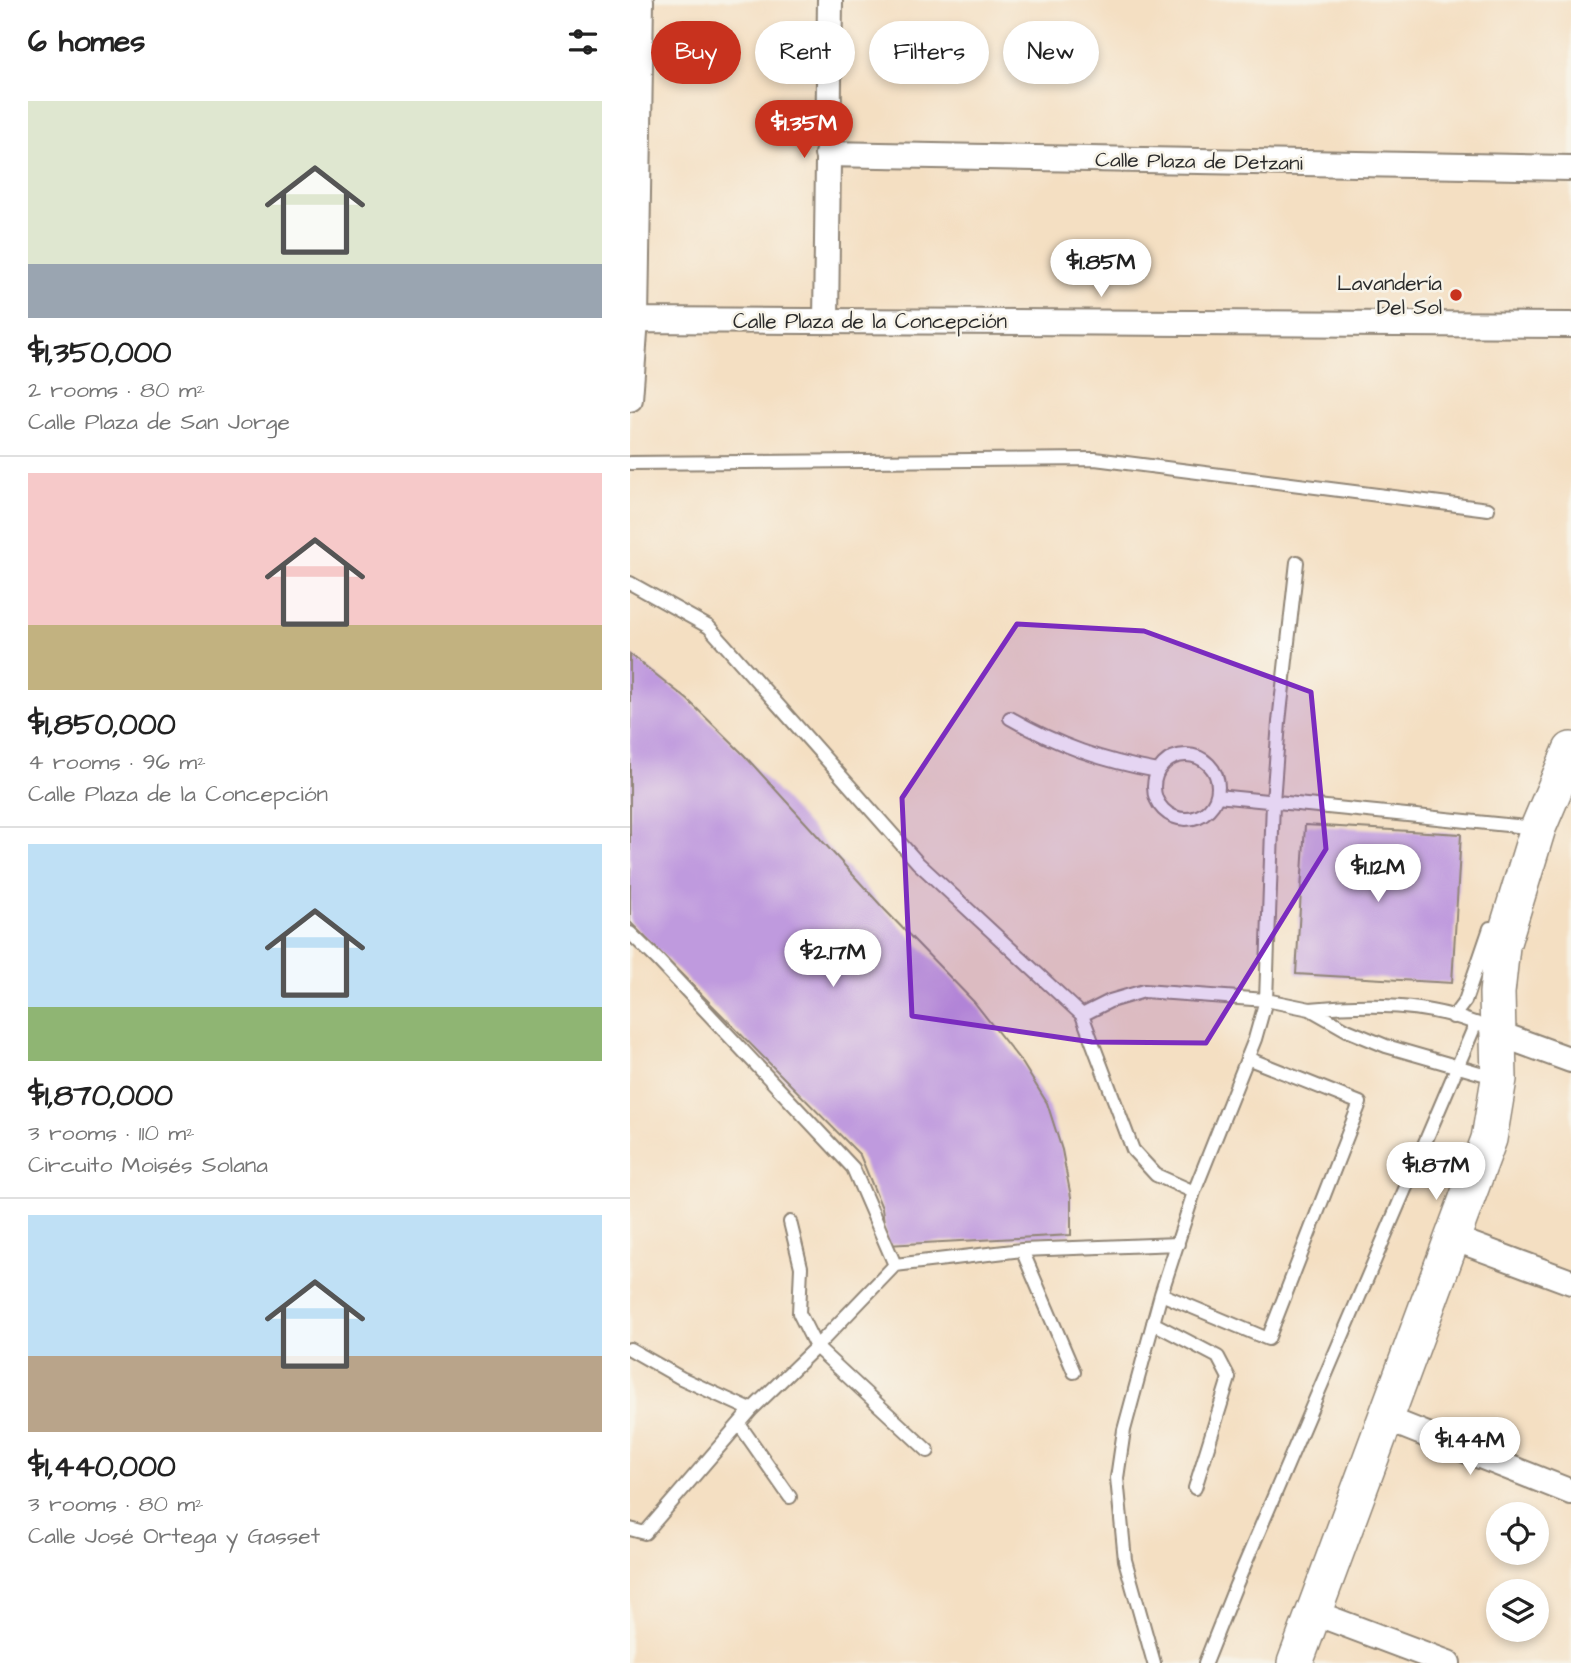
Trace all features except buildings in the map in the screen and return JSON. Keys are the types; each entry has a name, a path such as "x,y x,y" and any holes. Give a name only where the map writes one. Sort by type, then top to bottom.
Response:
{"street":[{"path":"630,399 641,0"},
{"path":"825,321 830,0"},
{"name":"Calle Plaza de Detzani","path":"827,154 1571,168"},
{"name":"Calle Plaza de la Concepción","path":"633,320 1571,325"},
{"path":"1295,1663 1489,1139 1499,1079 1487,1028 1497,993 1502,946 1524,854 1571,750"},
{"path":"1487,1028 1571,1060"},
{"path":"1453,1238 1571,1282"},
{"path":"1387,1419 1571,1492"},
{"path":"1315,1613 1448,1663"}],"lane":[{"path":"630,463 1095,458 1488,509"},
{"path":"1154,1663 1125,1560 1117,1478 1124,1430 1161,1294 1194,1192 1247,1058 1266,1000 1273,802 1281,695 1297,562"},
{"path":"630,583 709,627 918,863 1082,1015 1133,1150 1157,1175 1194,1192"},
{"path":"1010,718 1038,734 1097,758 1158,771"},
{"path":"1183,755 1203,760 1211,767 1216,776 1217,796 1211,807 1202,814 1179,818 1168,814 1160,805 1154,783 1158,771 1173,758 1183,755"},
{"path":"1217,796 1273,802 1524,854"},
{"path":"1453,1017 1465,1001 1494,916"},
{"path":"630,933 853,1168 895,1265"},
{"path":"1082,1015 1110,1001 1144,991 1266,1000 1310,1009 1347,1030 1386,1046 1499,1079"},
{"path":"1205,1663 1458,1067 1487,1028 1453,1017 1394,1006 1352,1004 1310,1009"},
{"path":"1161,1294 1268,1339 1360,1103 1247,1058"},
{"path":"790,1222 801,1267 799,1313 816,1347 928,1451"},
{"path":"630,1529 645,1533 751,1409 816,1347 895,1265 1022,1250 1178,1244"},
{"path":"1022,1250 1074,1372"},
{"path":"1153,1322 1218,1357 1229,1378 1195,1488"},
{"path":"630,1349 681,1378 751,1409"},
{"path":"739,1423 790,1497"}],"highlighted area":[{"path":"1017,624 1144,631 1311,692 1326,849 1206,1043 1092,1042 912,1016 902,798"}],"place":[{"name":"Lavandería Del Sol","path":"1456,295"}]}
